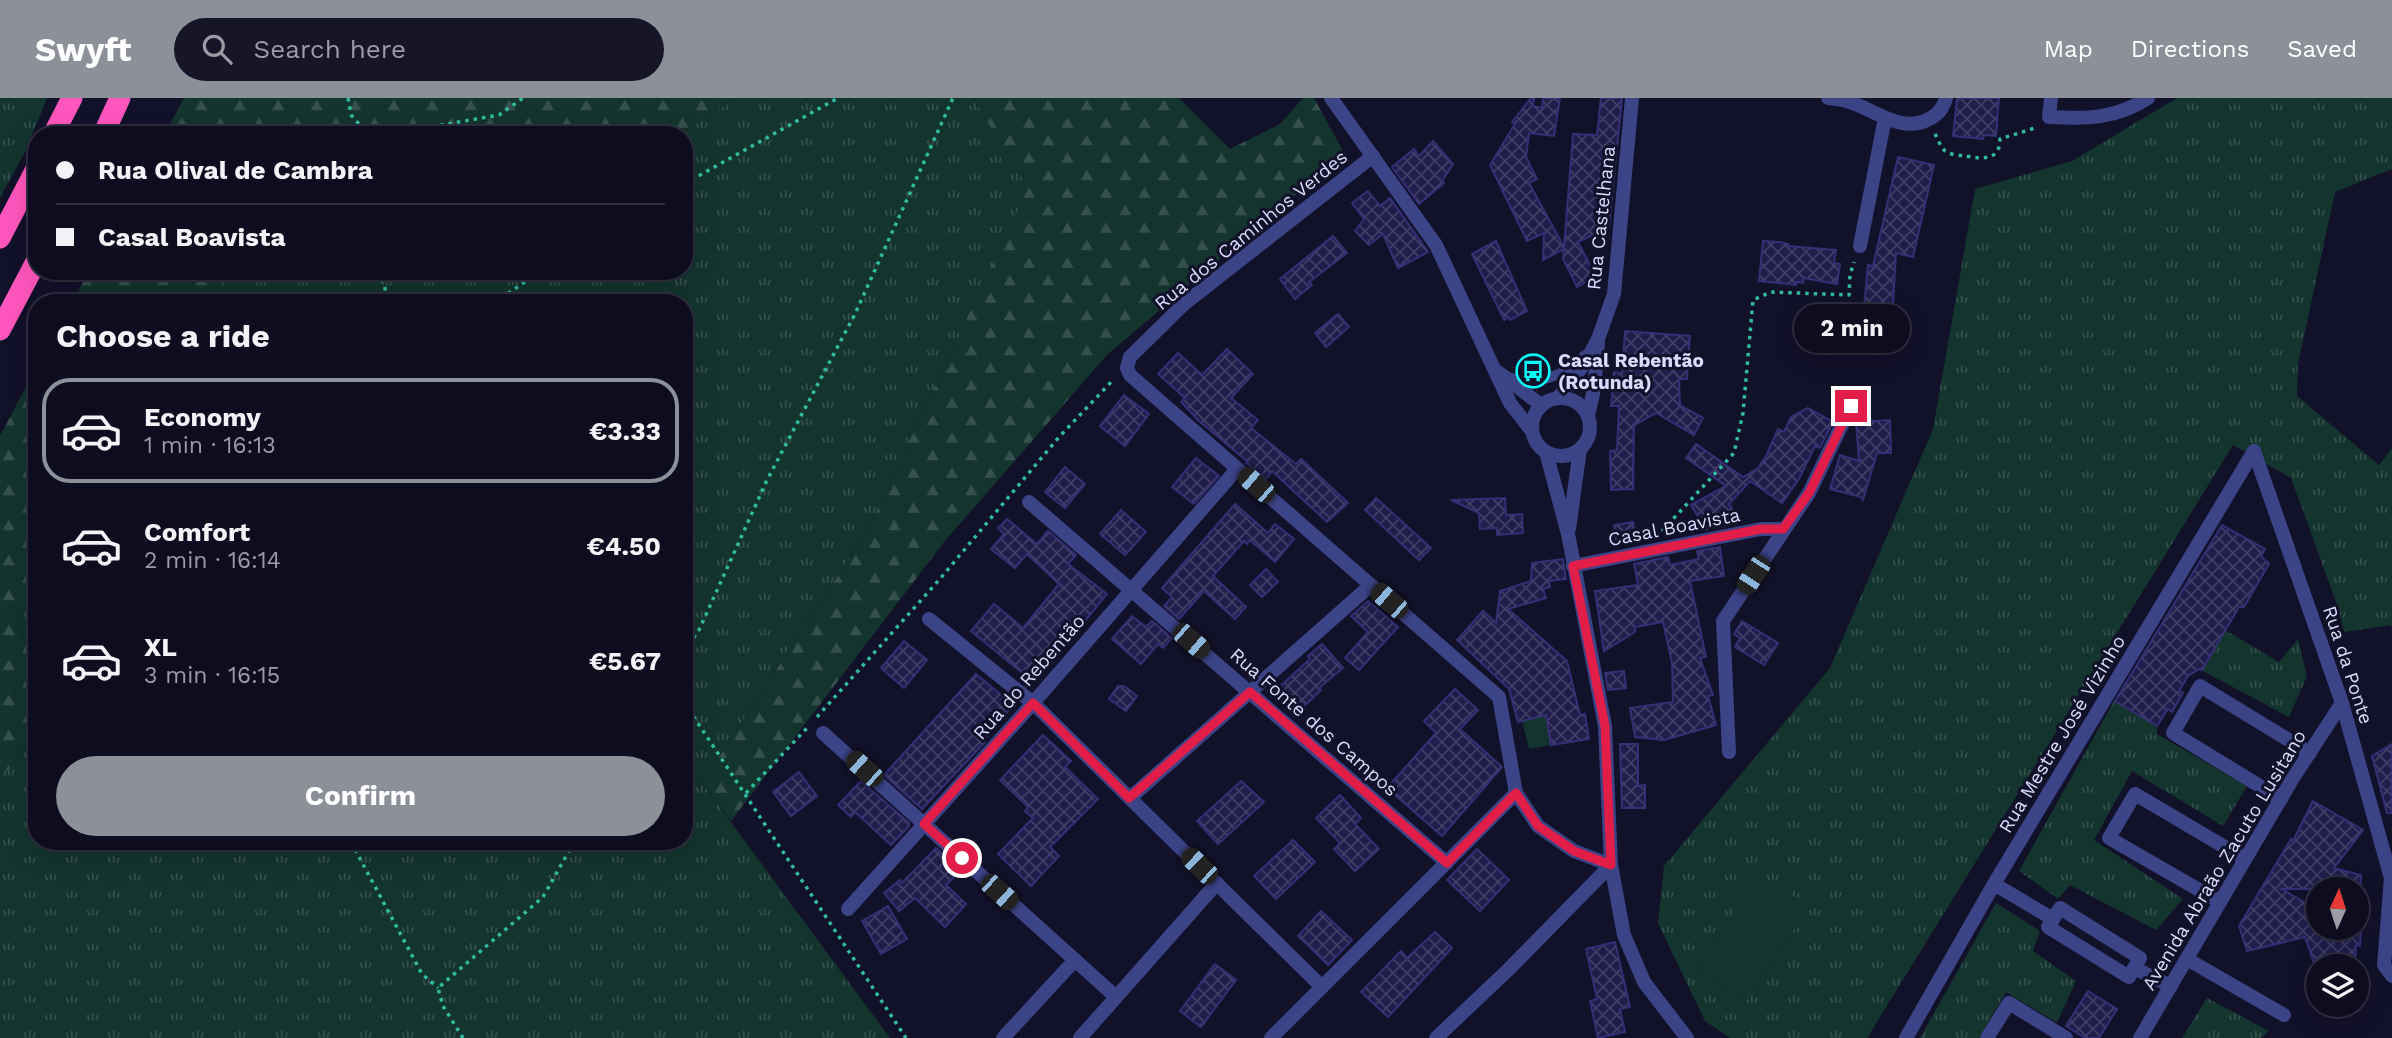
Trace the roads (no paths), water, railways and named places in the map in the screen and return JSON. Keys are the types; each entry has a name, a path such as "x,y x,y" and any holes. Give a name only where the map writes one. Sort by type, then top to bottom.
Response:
{"highway":[{"path":"58,126 72,98"},
{"path":"107,126 120,98"},
{"path":"0,239 28,185"},
{"path":"0,330 28,277"}],"street":[{"path":"1331,98 1436,245 1510,403 1531,430 1539,447 1546,452 1564,456 1580,449"},
{"name":"Rua Castelhana","path":"1558,398 1585,363 1598,339 1614,294 1632,98"},
{"path":"1828,98 1855,104 1885,118 1909,124 1929,119 1940,112 1945,98"},
{"path":"2051,98 2049,117 2088,119 2129,110 2148,98"},
{"path":"1860,246 1885,118"},
{"name":"Rua dos Caminhos Verdes","path":"1237,469 1130,375 1127,365 1130,357 1184,304 1373,156"},
{"name":"Rua Castelhana","path":"1588,416 1594,389 1598,339"},
{"path":"1497,372 1541,405"},
{"path":"1531,430 1532,421 1541,405 1558,398 1576,402 1588,416 1589,434 1580,449 1568,534"},
{"path":"1729,752 1723,621 1809,493 1851,406"},
{"name":"Rua da Ponte","path":"2254,451 2342,703 2392,878 2384,965 2392,976"},
{"name":"Rua Mestre José Vizinho","path":"1906,1038 1994,884 2254,451"},
{"path":"1546,452 1568,534 1605,726 1611,865 1624,935 1644,982 1687,1038"},
{"path":"1237,469 1499,697 1516,793 1538,826 1574,851 1611,865"},
{"name":"Rua do Rebentão","path":"848,909 1033,703 1237,469"},
{"name":"Rua Fonte dos Campos","path":"1029,502 1447,863"},
{"name":"Casal Boavista","path":"1573,566 1761,529 1783,529"},
{"path":"1129,798 1371,585"},
{"path":"929,619 1033,703 1322,986"},
{"path":"2281,799 2173,733 2200,686 2310,752"},
{"name":"Avenida Abraão Zacuto Lusitano","path":"2140,1038 2281,799 2342,703"},
{"path":"823,733 1116,997"},
{"path":"1271,1038 1516,793"},
{"path":"2220,902 2109,838 2135,794 2245,859"},
{"path":"1436,1038 1508,970 1611,865"},
{"path":"1080,1038 1217,883"},
{"path":"1994,884 2053,919"},
{"path":"2060,908 2140,958 2129,977 2048,927 2053,919 2060,908"},
{"path":"2186,959 2284,1015"},
{"path":"1003,1038 1075,960"},
{"path":"2134,968 2171,986"},
{"path":"1987,1038 2009,1003 2066,1038"}],"lane":[{"path":"1497,372 1525,381 1551,378 1575,365 1598,339"}],"place":[{"name":"Casal Rebentão (Rotunda)","path":"1533,371"}]}
